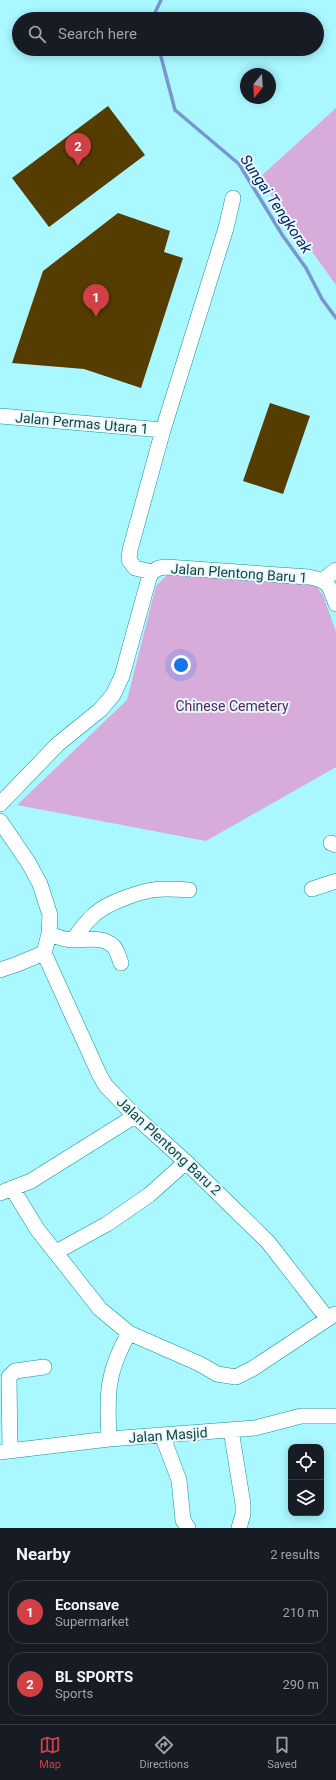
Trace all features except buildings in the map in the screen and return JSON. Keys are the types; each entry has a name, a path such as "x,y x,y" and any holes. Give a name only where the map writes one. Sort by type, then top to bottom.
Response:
{"street":[{"path":"152,572 135,568 129,560 130,550 163,430 226,228 233,198"},
{"name":"Jalan Permas Utara 1","path":"0,416 163,430"},
{"name":"Jalan Plentong Baru 1","path":"0,804 58,744 100,710 113,695 122,676 139,612 152,572 159,568 173,567 301,576 323,580 329,587 336,604"},
{"path":"323,580 336,570"},
{"path":"0,821 18,846 40,884 50,915 49,934 44,953 15,966 0,970"},
{"path":"312,889 336,881"},
{"path":"72,940 95,913 106,906 152,890 169,888 189,890"},
{"path":"49,934 72,940 83,939 105,941 114,946 121,963"},
{"name":"Jalan Plentong Baru 2","path":"44,953 100,1076 106,1086 135,1116 186,1162 268,1242 331,1316"},
{"path":"135,1116 31,1181 6,1191 125,1340 200,1364 217,1374 236,1376 252,1370 287,1348 331,1316"},
{"path":"56,1252 107,1224 149,1195 186,1162"},
{"path":"108,1439 107,1410 109,1382 111,1372 125,1340"},
{"path":"5,1451 9,1377 15,1371 44,1368"},
{"name":"Jalan Masjid","path":"5,1451 108,1439 266,1426 281,1420 301,1416 336,1416"},
{"path":"231,1430 243,1504 243,1514 239,1528"},
{"path":"162,1435 180,1480 183,1520 188,1528"}],"green space":[{"path":"336,108 336,285 259,178"},
{"name":"Chinese Cemetery","path":"169,573 315,585 323,595 336,632 336,767 206,841 17,805 127,700 156,586"}],"waterway":[{"name":"Sungai Tengkorak","path":"155,12 161,0"},
{"name":"Sungai Tengkorak","path":"161,56 175,110 239,164 283,236 306,268 322,299 336,318"}],"place":[{"name":"BL SPORTS","path":"78,166"},
{"name":"Econsave","path":"96,317"}]}
